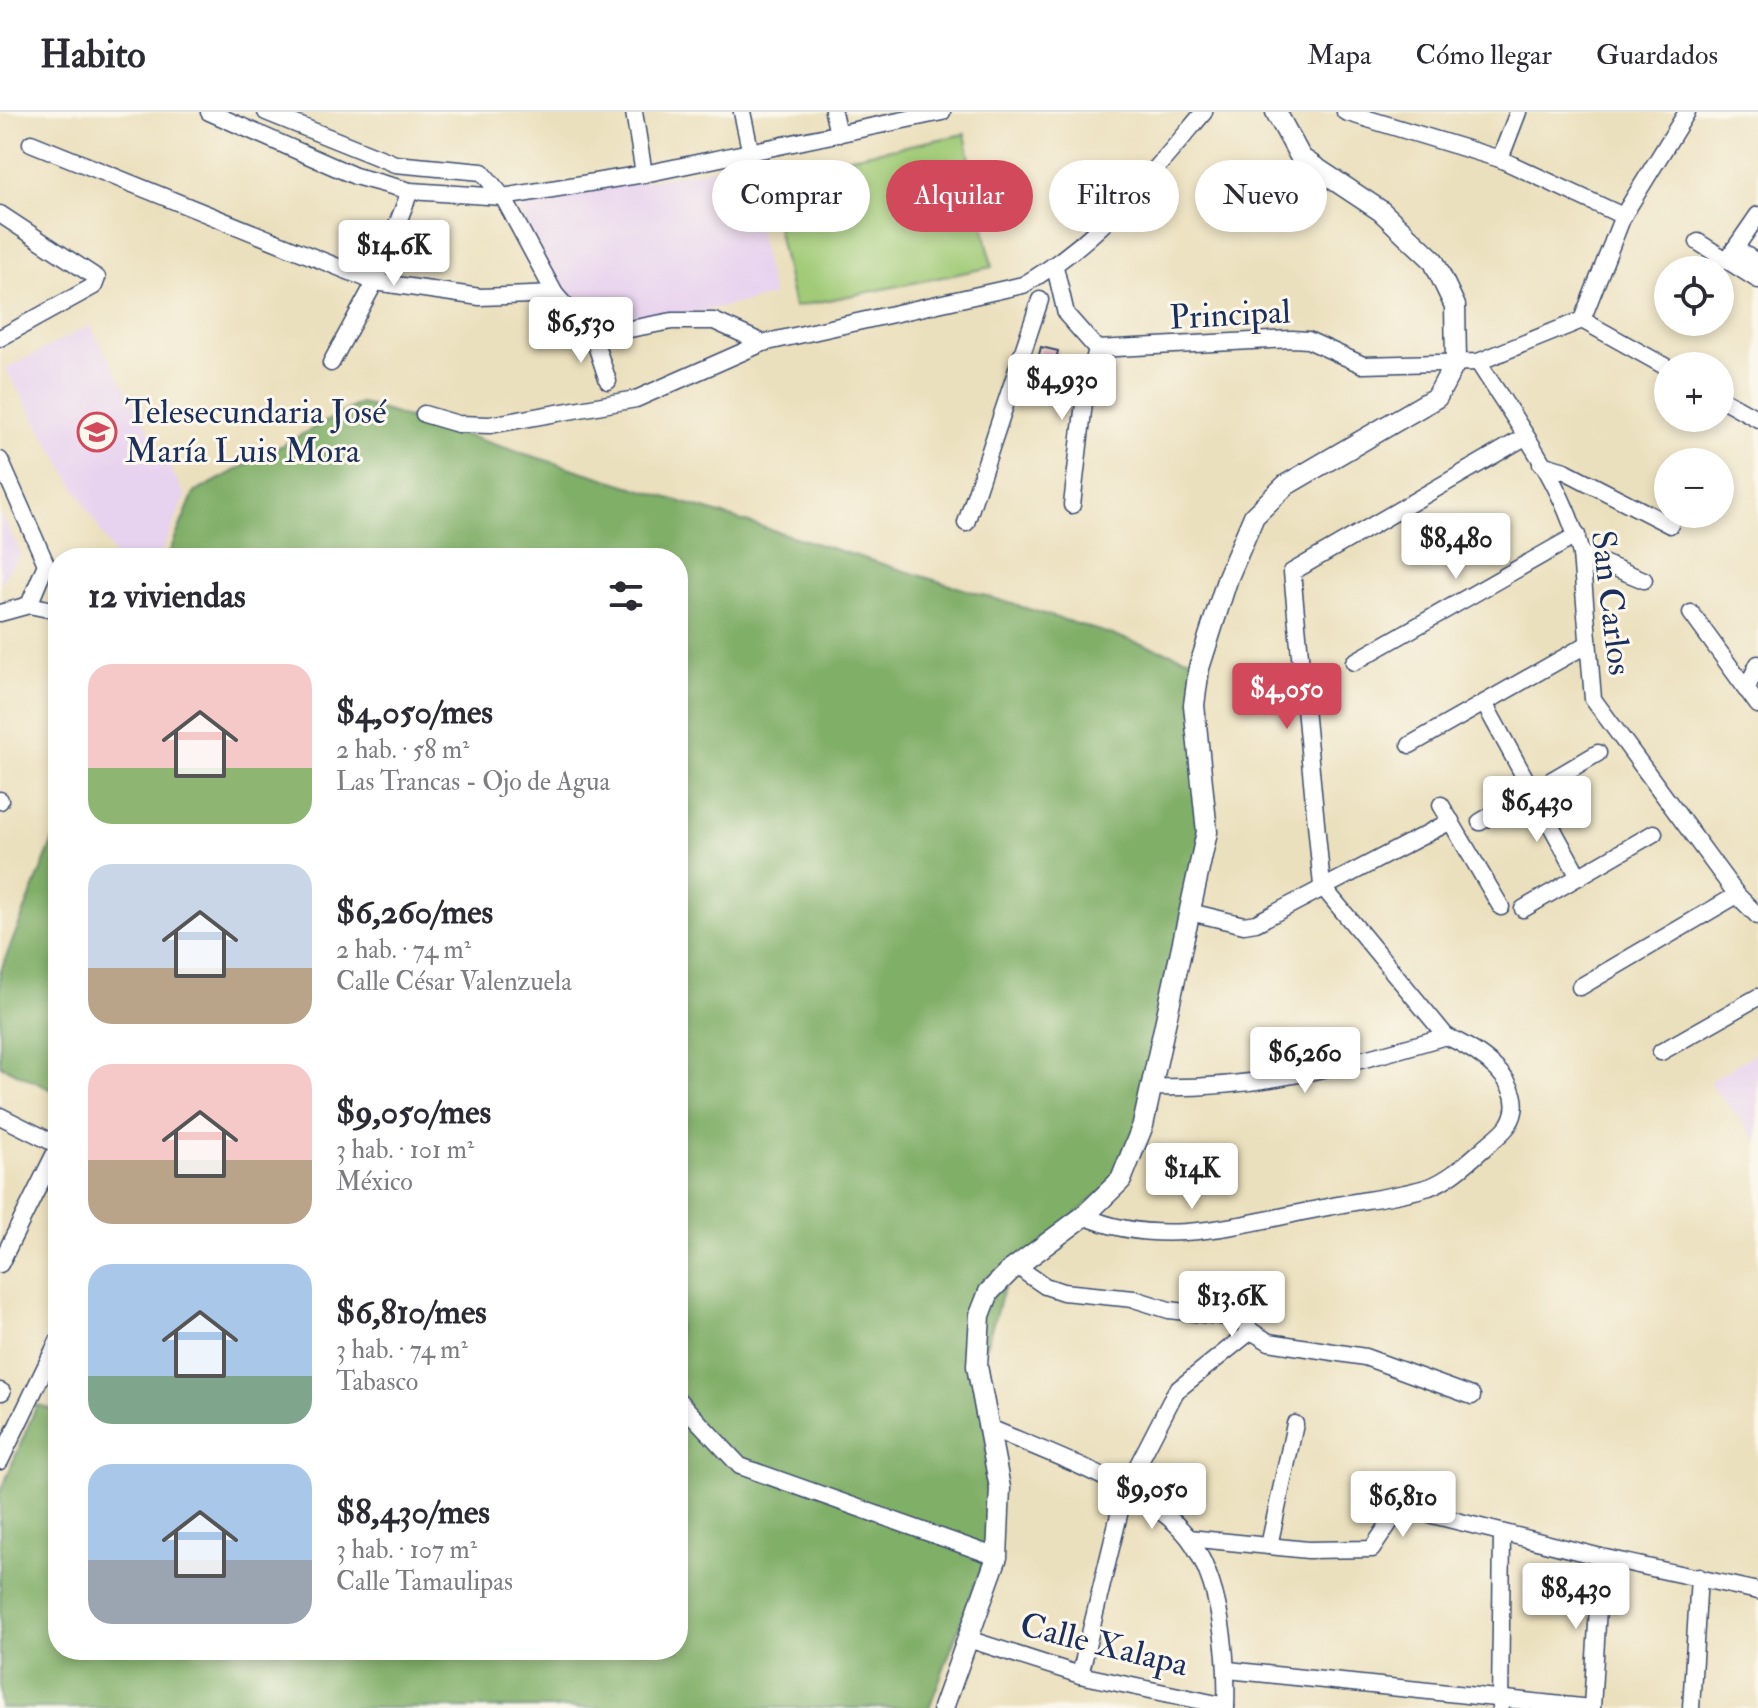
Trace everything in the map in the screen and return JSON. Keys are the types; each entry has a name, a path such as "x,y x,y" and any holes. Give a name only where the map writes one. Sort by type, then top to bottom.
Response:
{"street":[{"path":"209,112 355,176 410,191 503,197 751,154 942,112"},
{"path":"266,112 395,164 482,172 503,197 555,294 593,336 608,381"},
{"path":"634,112 644,174"},
{"path":"742,112 751,154"},
{"path":"833,112 838,134"},
{"path":"424,414 458,424 490,425 636,399 763,343 1023,285 1055,267 1118,214 1204,112"},
{"path":"943,1708 997,1557 1000,1488 977,1366 980,1315 989,1292 1021,1262 1084,1216 1121,1180 1143,1125 1207,832 1194,705 1199,668 1228,577 1254,516 1286,485 1437,397 1456,361 1455,306 1433,260 1381,211 1301,158 1276,112"},
{"path":"1345,112 1500,159 1623,216"},
{"path":"1500,159 1518,112"},
{"path":"1478,362 1582,320 1623,216 1687,112"},
{"path":"31,143 375,282 480,297 555,294"},
{"path":"382,183 395,164"},
{"path":"331,363 375,282 410,191"},
{"path":"0,214 97,278 94,286 0,338"},
{"path":"1731,254 1758,215"},
{"path":"1698,242 1754,266"},
{"path":"1055,267 1066,314"},
{"path":"1023,285 1040,300 1066,314 1097,349 1085,394 1072,505"},
{"path":"966,523 1040,300"},
{"path":"1582,320 1654,360"},
{"path":"593,336 672,321 714,321 763,343"},
{"name":"Principal","path":"1097,349 1292,339 1308,340 1363,365 1478,362"},
{"name":"San Carlos","path":"1478,362 1541,464 1565,506 1577,535 1593,699 1737,895 1758,916"},
{"path":"1734,406 1758,419"},
{"path":"1084,1216 1126,1231 1165,1233 1228,1228 1431,1186 1465,1165 1509,1124 1514,1109 1512,1091 1504,1076 1470,1047 1446,1036 1322,886 1292,572 1525,437"},
{"path":"0,460 46,564 29,605"},
{"path":"1541,464 1565,471 1654,517"},
{"path":"1354,662 1577,535"},
{"path":"1581,554 1644,580"},
{"path":"0,613 29,605 48,609"},
{"path":"1691,613 1758,705"},
{"path":"1410,745 1586,645"},
{"path":"1746,690 1758,664"},
{"path":"1484,703 1579,877"},
{"path":"1480,822 1598,753"},
{"path":"1441,805 1501,907"},
{"path":"1190,912 1244,925 1256,923 1451,821"},
{"path":"1523,909 1654,833"},
{"path":"1580,987 1737,895"},
{"path":"1661,1052 1758,997"},
{"path":"1153,1087 1239,1086 1291,1078 1446,1036"},
{"path":"0,1116 48,1141"},
{"path":"0,1264 48,1166"},
{"path":"1021,1262 1026,1273 1045,1286 1063,1292 1134,1299 1169,1310 1229,1317 1245,1322 1251,1331 1269,1342 1365,1357 1472,1396"},
{"path":"1080,1675 1125,1490 1176,1391 1251,1331"},
{"path":"0,1461 48,1384"},
{"path":"688,1411 740,1466 997,1557"},
{"path":"1269,1546 1295,1424"},
{"path":"990,1428 1125,1490 1162,1513 1189,1538 1217,1599 1228,1670 1226,1707"},
{"path":"1189,1538 1269,1546 1372,1549 1400,1507 1601,1557 1758,1591"},
{"path":"1501,1703 1502,1533"},
{"path":"1228,1670 1501,1703 1591,1708 1601,1557"},
{"path":"1691,1708 1699,1577"},
{"name":"Calle Xalapa","path":"968,1639 1080,1675 1226,1707"}],"shaded area":[{"path":"712,169 712,232 758,232 773,296 680,316 617,324 587,317 564,296 516,203"},
{"name":"Telesecundaria José María Luis Mora","path":"90,325 186,496 163,548 110,548 6,369"},
{"path":"0,512 21,553 0,583"},
{"path":"1758,1051 1758,1142 1709,1082"}],"green space":[{"path":"965,134 970,160 886,160 886,232 985,232 992,267 794,307 778,232 870,232 870,160 836,160"},
{"path":"360,403 1194,660 1211,851 1124,1171 1008,1275 982,1358 991,1542 929,1708 0,1708 0,1493 37,1405 48,1408 48,1660 688,1660 688,548 171,548 194,493"},
{"path":"48,853 48,1088 0,1065 0,972"}],"building":[{"path":"1041,347 1058,351 1048,391 1031,386"}],"place":[{"name":"Telesecundaria José María Luis Mora","path":"97,432"}]}
